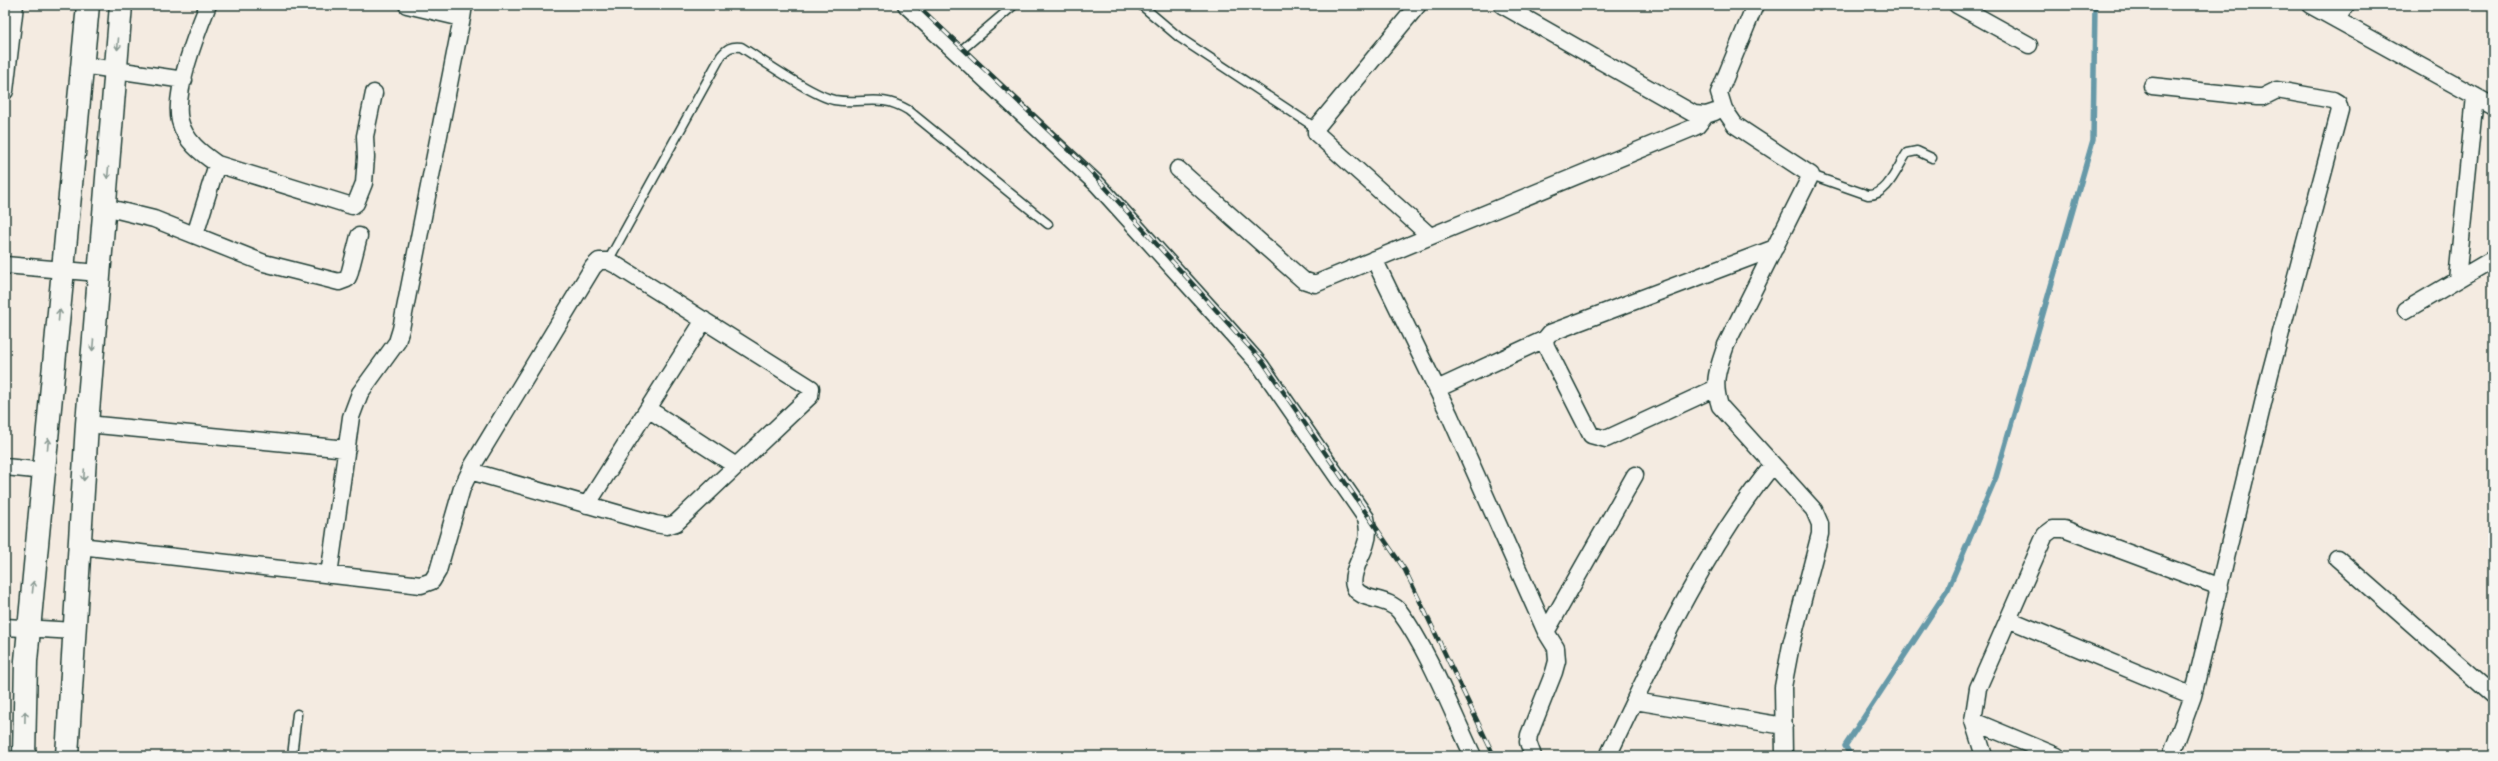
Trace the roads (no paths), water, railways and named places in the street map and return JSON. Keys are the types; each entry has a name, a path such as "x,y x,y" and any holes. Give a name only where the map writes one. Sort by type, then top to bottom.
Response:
{"main road":[{"path":"24,756 26,661 88,5"},
{"path":"67,756 87,424 121,5"}],"street":[{"path":"5,91 15,5"},
{"path":"208,5 179,98 180,120 188,138 200,152 217,164 352,206 356,203 364,183 366,157 364,136 374,93"},
{"path":"328,575 351,417 360,393 394,347 401,328 463,12 407,5"},
{"path":"906,5 1097,184 1260,365 1366,518 1367,542 1353,580 1354,587 1366,597 1385,601 1400,612 1418,641 1473,756"},
{"path":"1418,5 1316,128 1316,133 1430,236"},
{"path":"1502,5 1694,114 1706,115 1724,109"},
{"path":"1755,5 1719,93 1724,109 1735,125 1811,175 1726,345 1716,374 1714,389 1720,406 1814,510 1820,524 1820,534 1791,645 1783,687 1784,756"},
{"path":"1957,5 2029,45"},
{"path":"2310,5 2493,106"},
{"path":"2337,19 2346,5"},
{"path":"82,65 184,80"},
{"path":"2152,86 2257,97 2263,97 2277,90 2333,100 2338,103 2340,110 2270,374 2193,696 2171,756"},
{"path":"2457,280 2475,96"},
{"path":"1178,169 1309,283 1315,284 1697,126 1706,115"},
{"path":"195,235 217,164"},
{"path":"105,207 143,215 264,263 339,282 347,279 349,275 359,236"},
{"path":"1437,389 1545,339 1550,333 1774,248"},
{"path":"2406,310 2493,258"},
{"path":"1374,259 1437,389 1546,632 1556,648 1557,661 1554,672 1529,735 1528,742 1533,756"},
{"path":"80,546 421,585 432,581 438,571 456,505 470,471 593,266 599,261 608,261 704,320 811,388 812,392 676,523 667,526 655,524 470,471"},
{"path":"5,265 99,273"},
{"path":"587,505 704,320"},
{"path":"1545,339 1546,346 1591,435 1599,438 1606,439 1714,389"},
{"path":"648,409 736,466"},
{"path":"87,424 346,449"},
{"path":"1613,755 1635,701 1711,553 1748,496 1773,465"},
{"path":"5,467 45,471"},
{"path":"1546,632 1635,475"},
{"path":"1984,756 1973,721 1978,688 2045,535 2053,529 2064,529 2220,587"},
{"path":"2337,558 2493,695"},
{"path":"2008,619 2193,696"},
{"path":"5,627 75,631"},
{"path":"1635,701 1784,726"},
{"path":"1973,721 2057,756"}],"lane":[{"path":"958,54 1014,5"},
{"path":"1141,5 1180,38 1316,128"},
{"path":"608,261 721,56 732,46 741,47 824,97 849,101 884,100 895,102 908,110 1048,224"},
{"path":"1811,175 1868,195 1876,196 1883,191 1907,153 1917,151 1932,158"},
{"path":"292,756 297,714"}],"waterway":[{"path":"1851,756 1845,746 1948,589 1996,477 2093,140 2095,5"}],"railway":[{"path":"917,5 1087,167 1263,362 1405,570 1494,756"}]}
